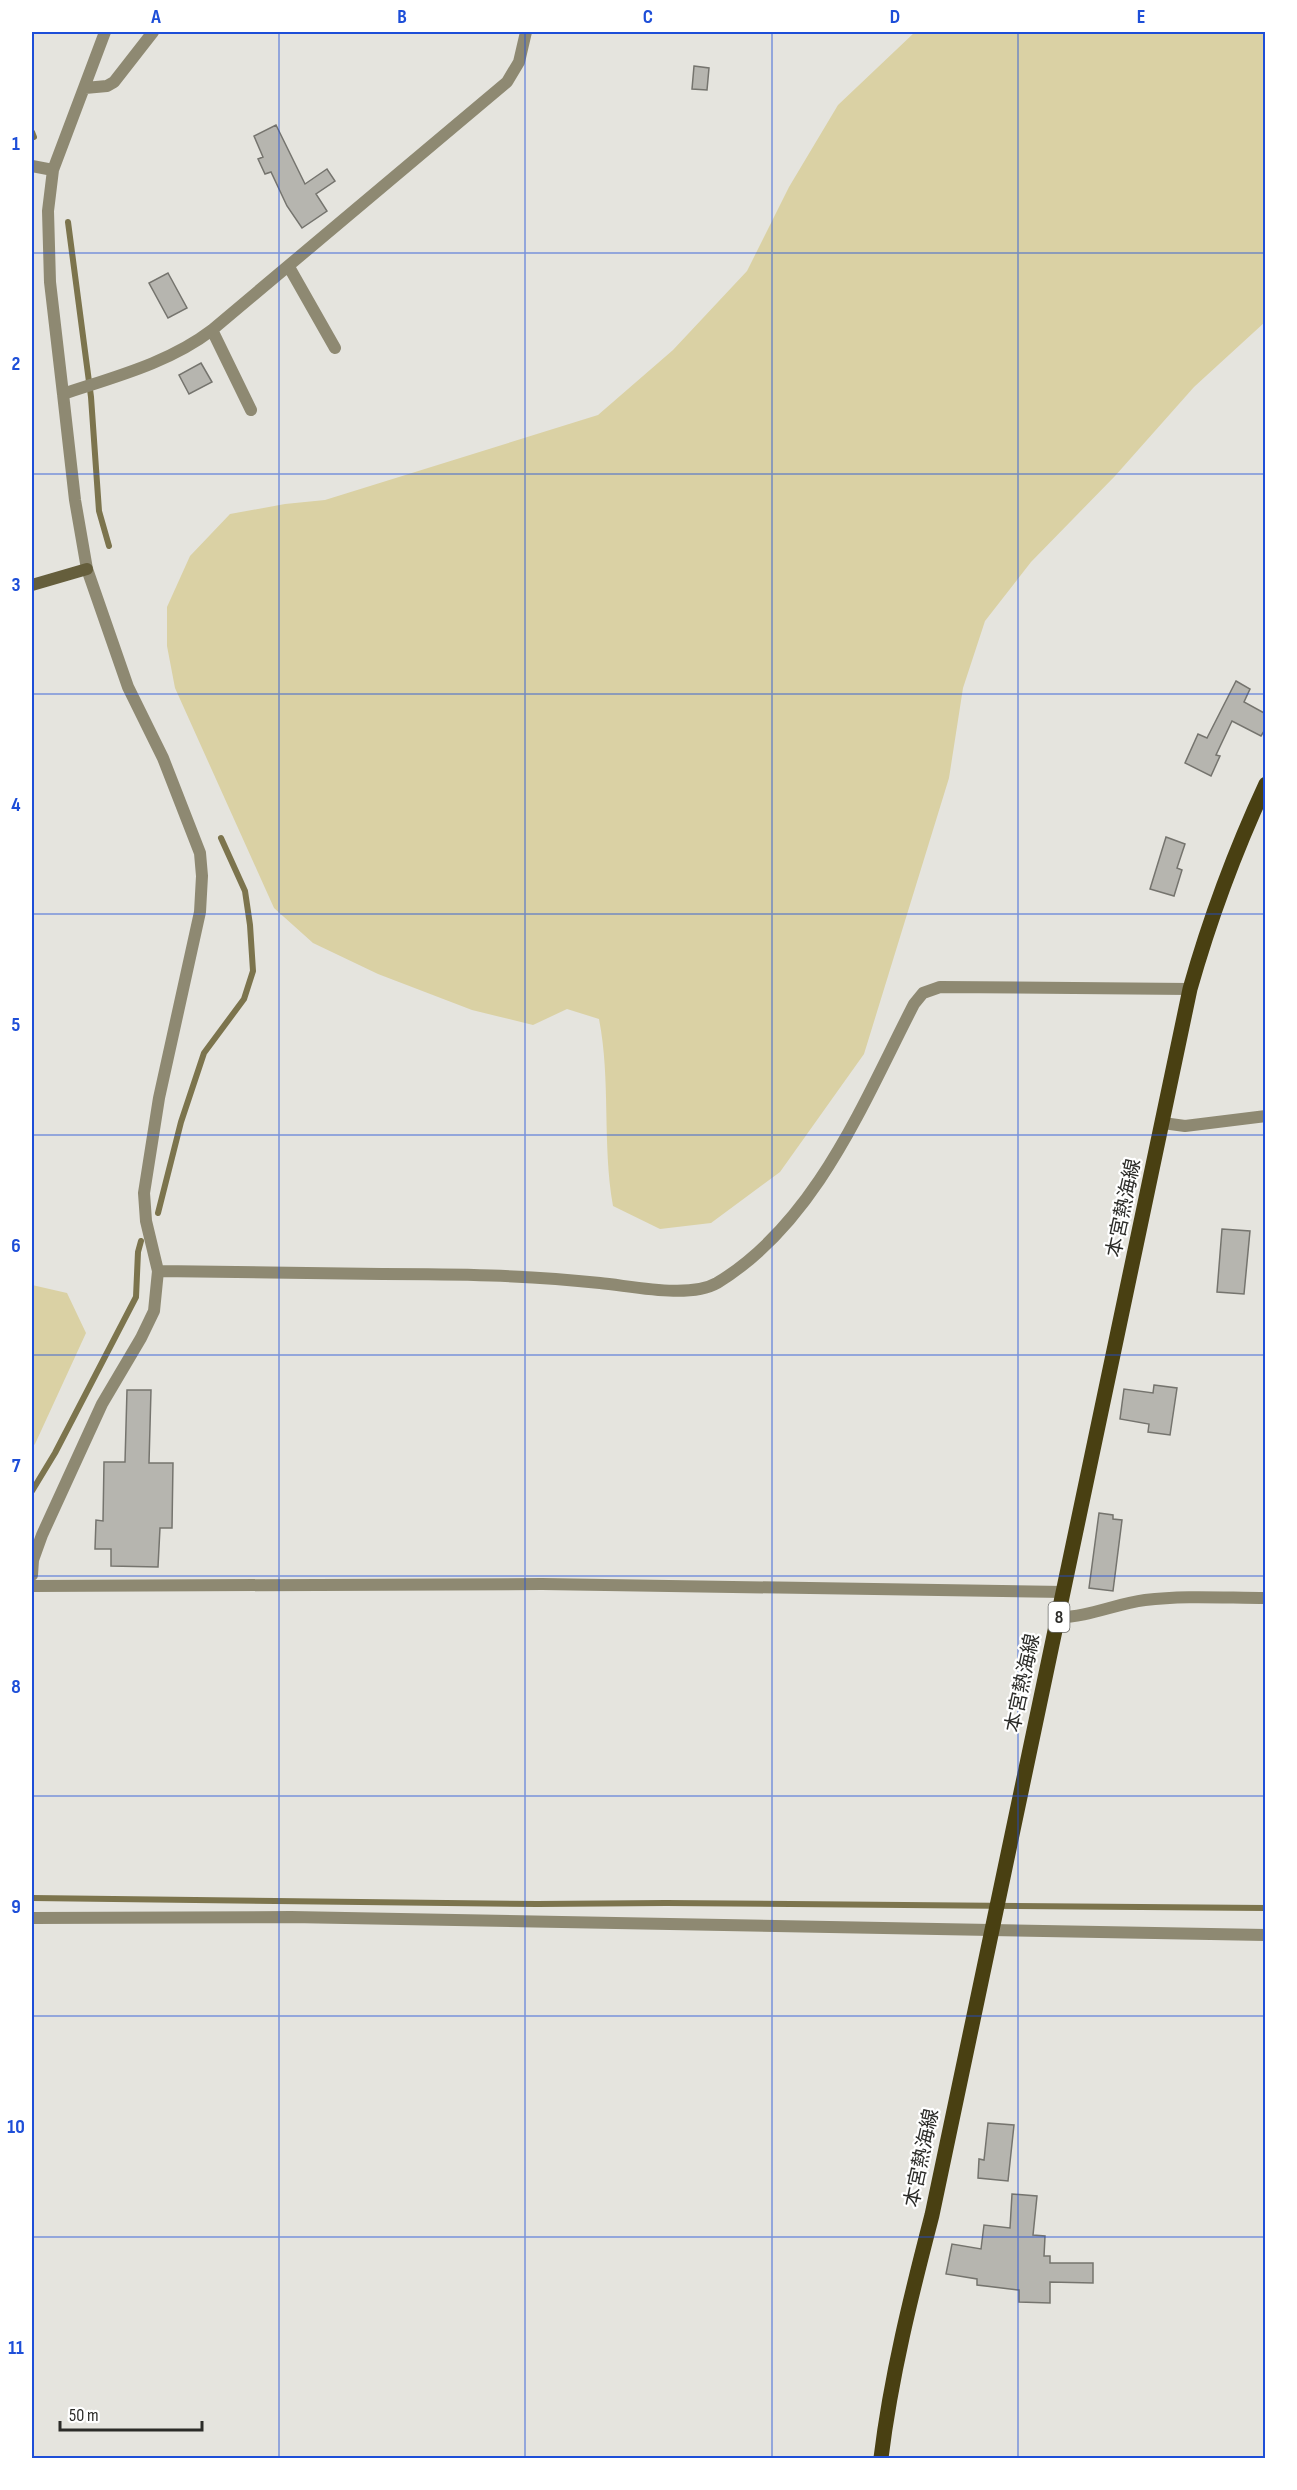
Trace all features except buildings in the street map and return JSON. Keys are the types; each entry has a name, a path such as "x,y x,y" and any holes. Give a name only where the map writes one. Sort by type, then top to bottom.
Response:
{"main road":[{"name":"本宮熱海線","path":"881,2458 887,2407 902,2331 932,2215 1190,989 1209,922 1240,839 1266,784"}],"street":[{"path":"32,1575 33,1560 42,1534 97,1415 154,1311 158,1271 146,1221 144,1193 159,1098 200,912 202,876 200,853 163,758 128,687 87,569 75,500 48,244 48,211 53,170 105,32"},
{"path":"85,88 108,86 114,82 153,32"},
{"path":"63,394 147,366 199,340 212,330 507,81 519,62 526,32"},
{"path":"32,166 53,170"},
{"path":"289,267 335,348"},
{"path":"212,330 250,410"},
{"path":"32,585 87,569"},
{"path":"158,1271 537,1276 665,1290 694,1290 705,1287 715,1284 753,1258 775,1238 805,1203 841,1144 914,1004 923,993 940,987 1190,989"},
{"path":"1163,1123 1185,1126 1266,1116"},
{"path":"32,1586 542,1584 1064,1592"},
{"path":"1059,1617 1076,1617 1144,1600 1190,1597 1266,1598"},
{"path":"32,1918 291,1917 1266,1935"}],"shaded area":[{"path":"915,32 1265,32 1265,322 1194,387 1115,476 1031,562 985,621 963,688 949,778 864,1054 780,1172 711,1223 660,1229 613,1206 608,1159 605,1065 599,1019 567,1009 533,1025 472,1010 378,974 313,943 274,908 175,688 167,646 167,607 190,556 230,514 285,504 325,500 598,415 673,350 747,271 789,187 838,105"},
{"path":"32,1285 67,1293 86,1333 32,1447"}],"waterway":[{"path":"32,132 34,137"},
{"path":"68,222 91,397 99,511 109,546"},
{"path":"158,1213 181,1122 204,1053 244,999 253,971 245,891 221,838"},
{"path":"32,1491 55,1453 136,1297 138,1252 141,1241"},
{"path":"32,1898 537,1904 1266,1908"}]}
